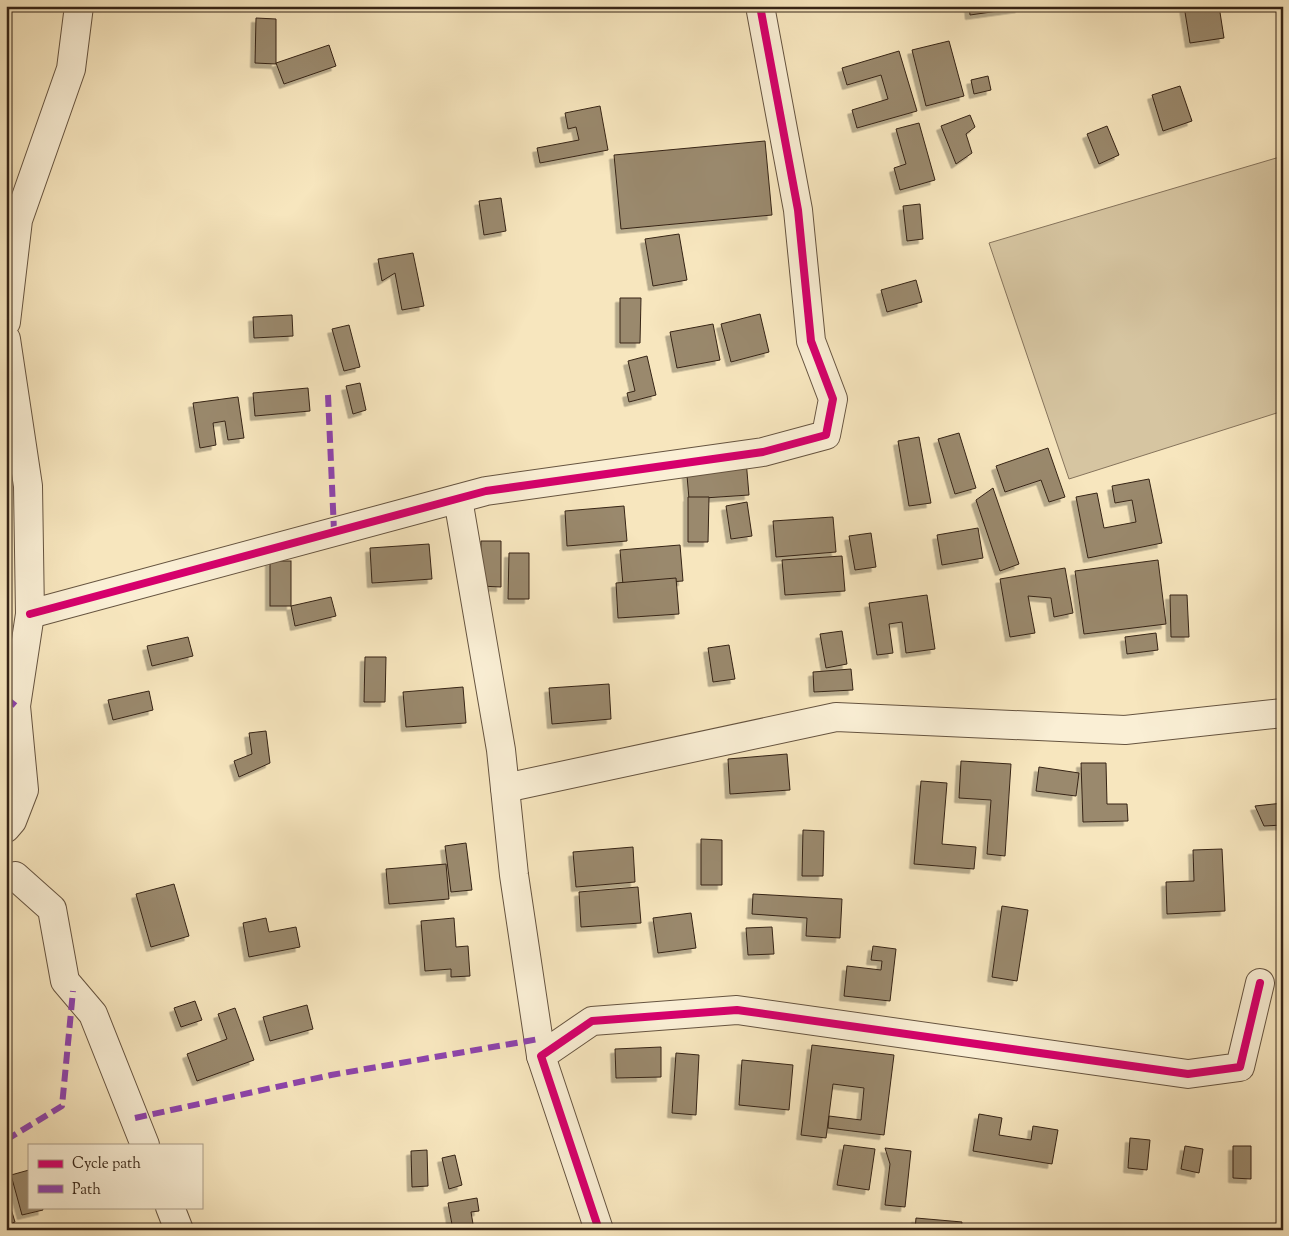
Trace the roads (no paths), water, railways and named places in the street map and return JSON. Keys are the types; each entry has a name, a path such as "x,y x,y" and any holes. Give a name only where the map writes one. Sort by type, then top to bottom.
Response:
{"street":[{"path":"6,322 18,220 71,69 79,6"},
{"path":"30,614 486,491 763,452 826,435 833,399 811,341 798,210 760,6"},
{"path":"6,339 28,486 30,614 16,706 24,790 12,821 6,828"},
{"path":"458,499 502,750 514,875 541,1056 599,1230"},
{"path":"505,788 836,717 1125,730 1283,713"},
{"path":"6,878 15,876 52,909 65,981 93,1014 145,1144"},
{"path":"541,1056 592,1022 738,1010 1188,1074 1240,1067 1260,983"},
{"path":"170,1208 179,1230"}]}
